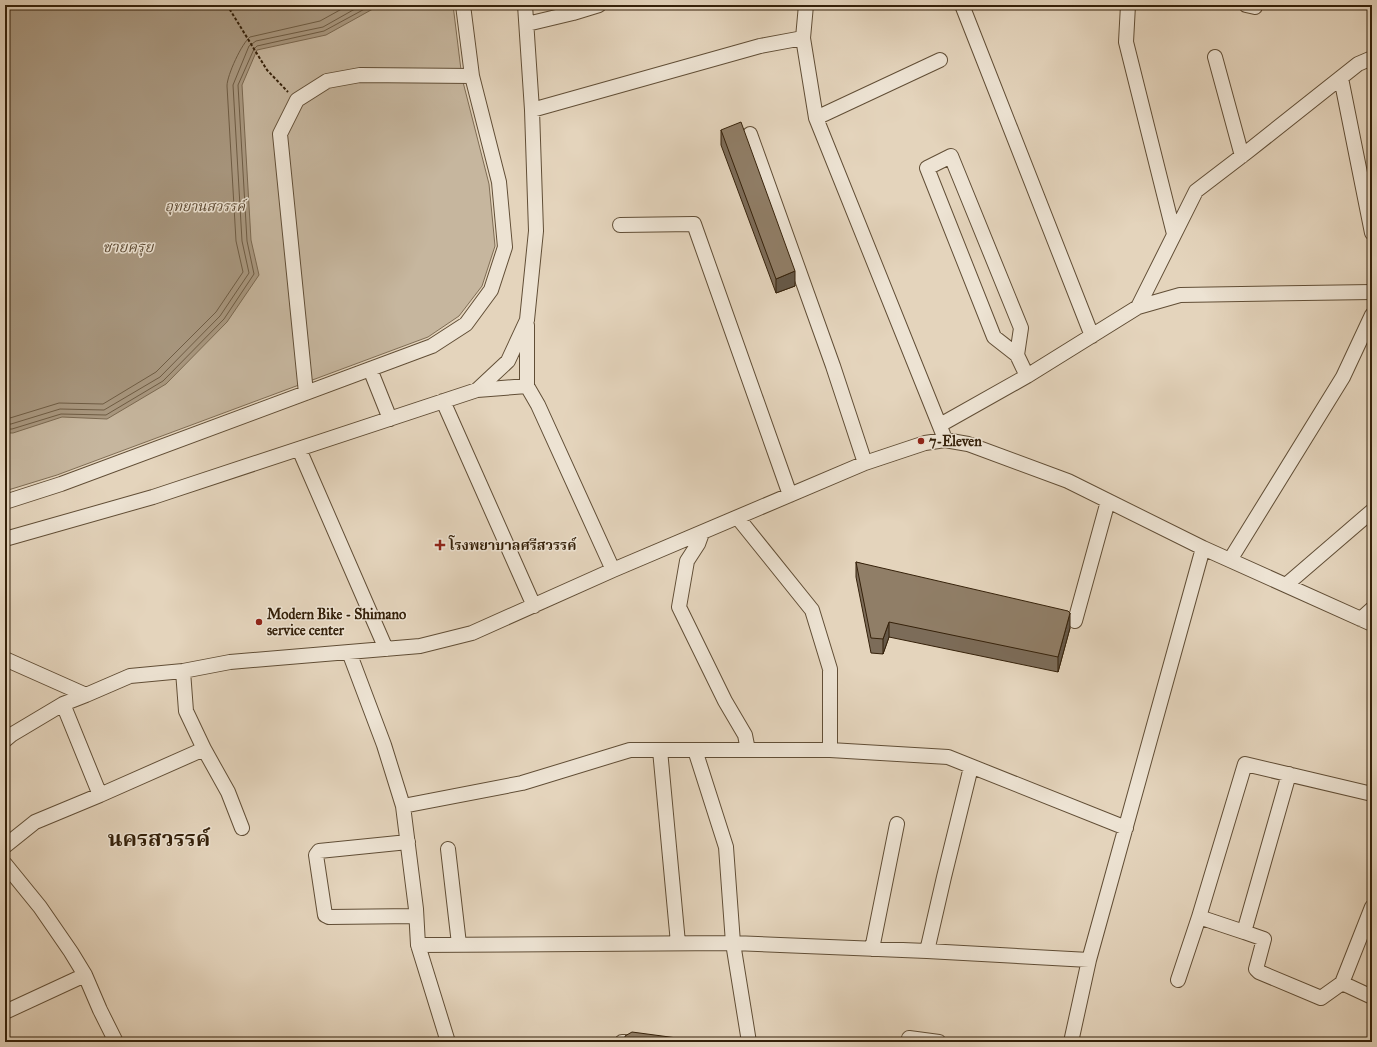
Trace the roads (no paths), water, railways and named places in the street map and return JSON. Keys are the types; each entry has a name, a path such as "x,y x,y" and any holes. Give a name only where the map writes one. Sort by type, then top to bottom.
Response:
{"street":[{"path":"5,502 60,484 432,346 466,324 491,290 505,247 499,182 472,76 463,5"},
{"path":"526,5 532,110 536,231 527,320 527,386 538,405 613,570"},
{"path":"527,24 599,5"},
{"path":"806,5 803,38 816,118 945,440"},
{"path":"962,5 1092,336"},
{"path":"1128,5 1126,42 1174,234"},
{"path":"532,110 760,46 803,38"},
{"path":"1215,57 1242,156"},
{"path":"1138,308 1196,191 1358,64 1372,58"},
{"path":"816,118 940,60"},
{"path":"306,393 280,134 297,100 327,81 360,75 472,76"},
{"path":"1341,78 1372,233"},
{"path":"750,134 830,359 865,463"},
{"path":"1016,355 1021,328 951,156 928,168 994,337 1016,355 1027,376"},
{"path":"620,225 694,224 790,495"},
{"path":"940,425 1027,376 1138,308 1180,296 1372,292"},
{"path":"1230,560 1343,377 1372,315"},
{"path":"477,390 508,361 527,320"},
{"path":"370,369 390,419"},
{"path":"5,539 153,497 477,390 527,386"},
{"path":"443,401 534,606"},
{"path":"5,740 63,704 130,676 183,671 230,662 420,646 472,633 613,570 865,463 925,443 945,440 968,444 1068,481 1203,548 1366,622 1372,609"},
{"path":"299,449 386,649"},
{"path":"1075,621 1108,500"},
{"path":"1286,585 1372,511"},
{"path":"738,518 812,610 830,669 830,750"},
{"path":"702,533 698,544 687,561 679,606 725,701 745,735 748,750"},
{"path":"1071,1042 1089,960 1203,548"},
{"path":"349,652 384,745 404,806 418,945 448,1042"},
{"path":"5,659 86,695"},
{"path":"183,671 186,711 204,749 228,792 242,828"},
{"path":"63,704 100,796"},
{"path":"5,846 35,822 100,796 204,749"},
{"path":"404,806 522,783 630,750 830,750 948,758 1126,828"},
{"path":"660,750 678,943"},
{"path":"695,750 726,847 733,944 748,1042"},
{"path":"1178,980 1199,918 1244,766 1247,763 1372,794"},
{"path":"927,951 971,766"},
{"path":"1244,932 1289,774"},
{"path":"872,949 897,824"},
{"path":"408,842 319,851 316,854 325,915 329,917 416,916"},
{"path":"448,849 459,944"},
{"path":"5,864 40,907 85,975 116,1042"},
{"path":"1199,918 1264,939 1256,969 1259,972 1321,998 1342,983 1372,907"},
{"path":"418,945 733,944 927,951 1089,960"},
{"path":"5,1012 85,975"},
{"path":"1342,983 1372,997"},
{"path":"909,1038 939,1042"}],"water":[{"name":"ชายครุย","path":"5,5 380,5 326,35 257,50 242,85 251,240 259,275 227,322 166,384 107,419 62,417 13,433 5,433"}],"place":[{"name":"7-Eleven","path":"921,441"},
{"name":"โรงพยาบาลศรีสวรรค์","path":"440,545"},
{"name":"Modern Bike - Shimano service center","path":"259,622"}],"district":[{"name":"นครสวรรค์","path":"159,838"}],"park label":[{"name":"อุทยานสวรรค์","path":"205,206"}]}
